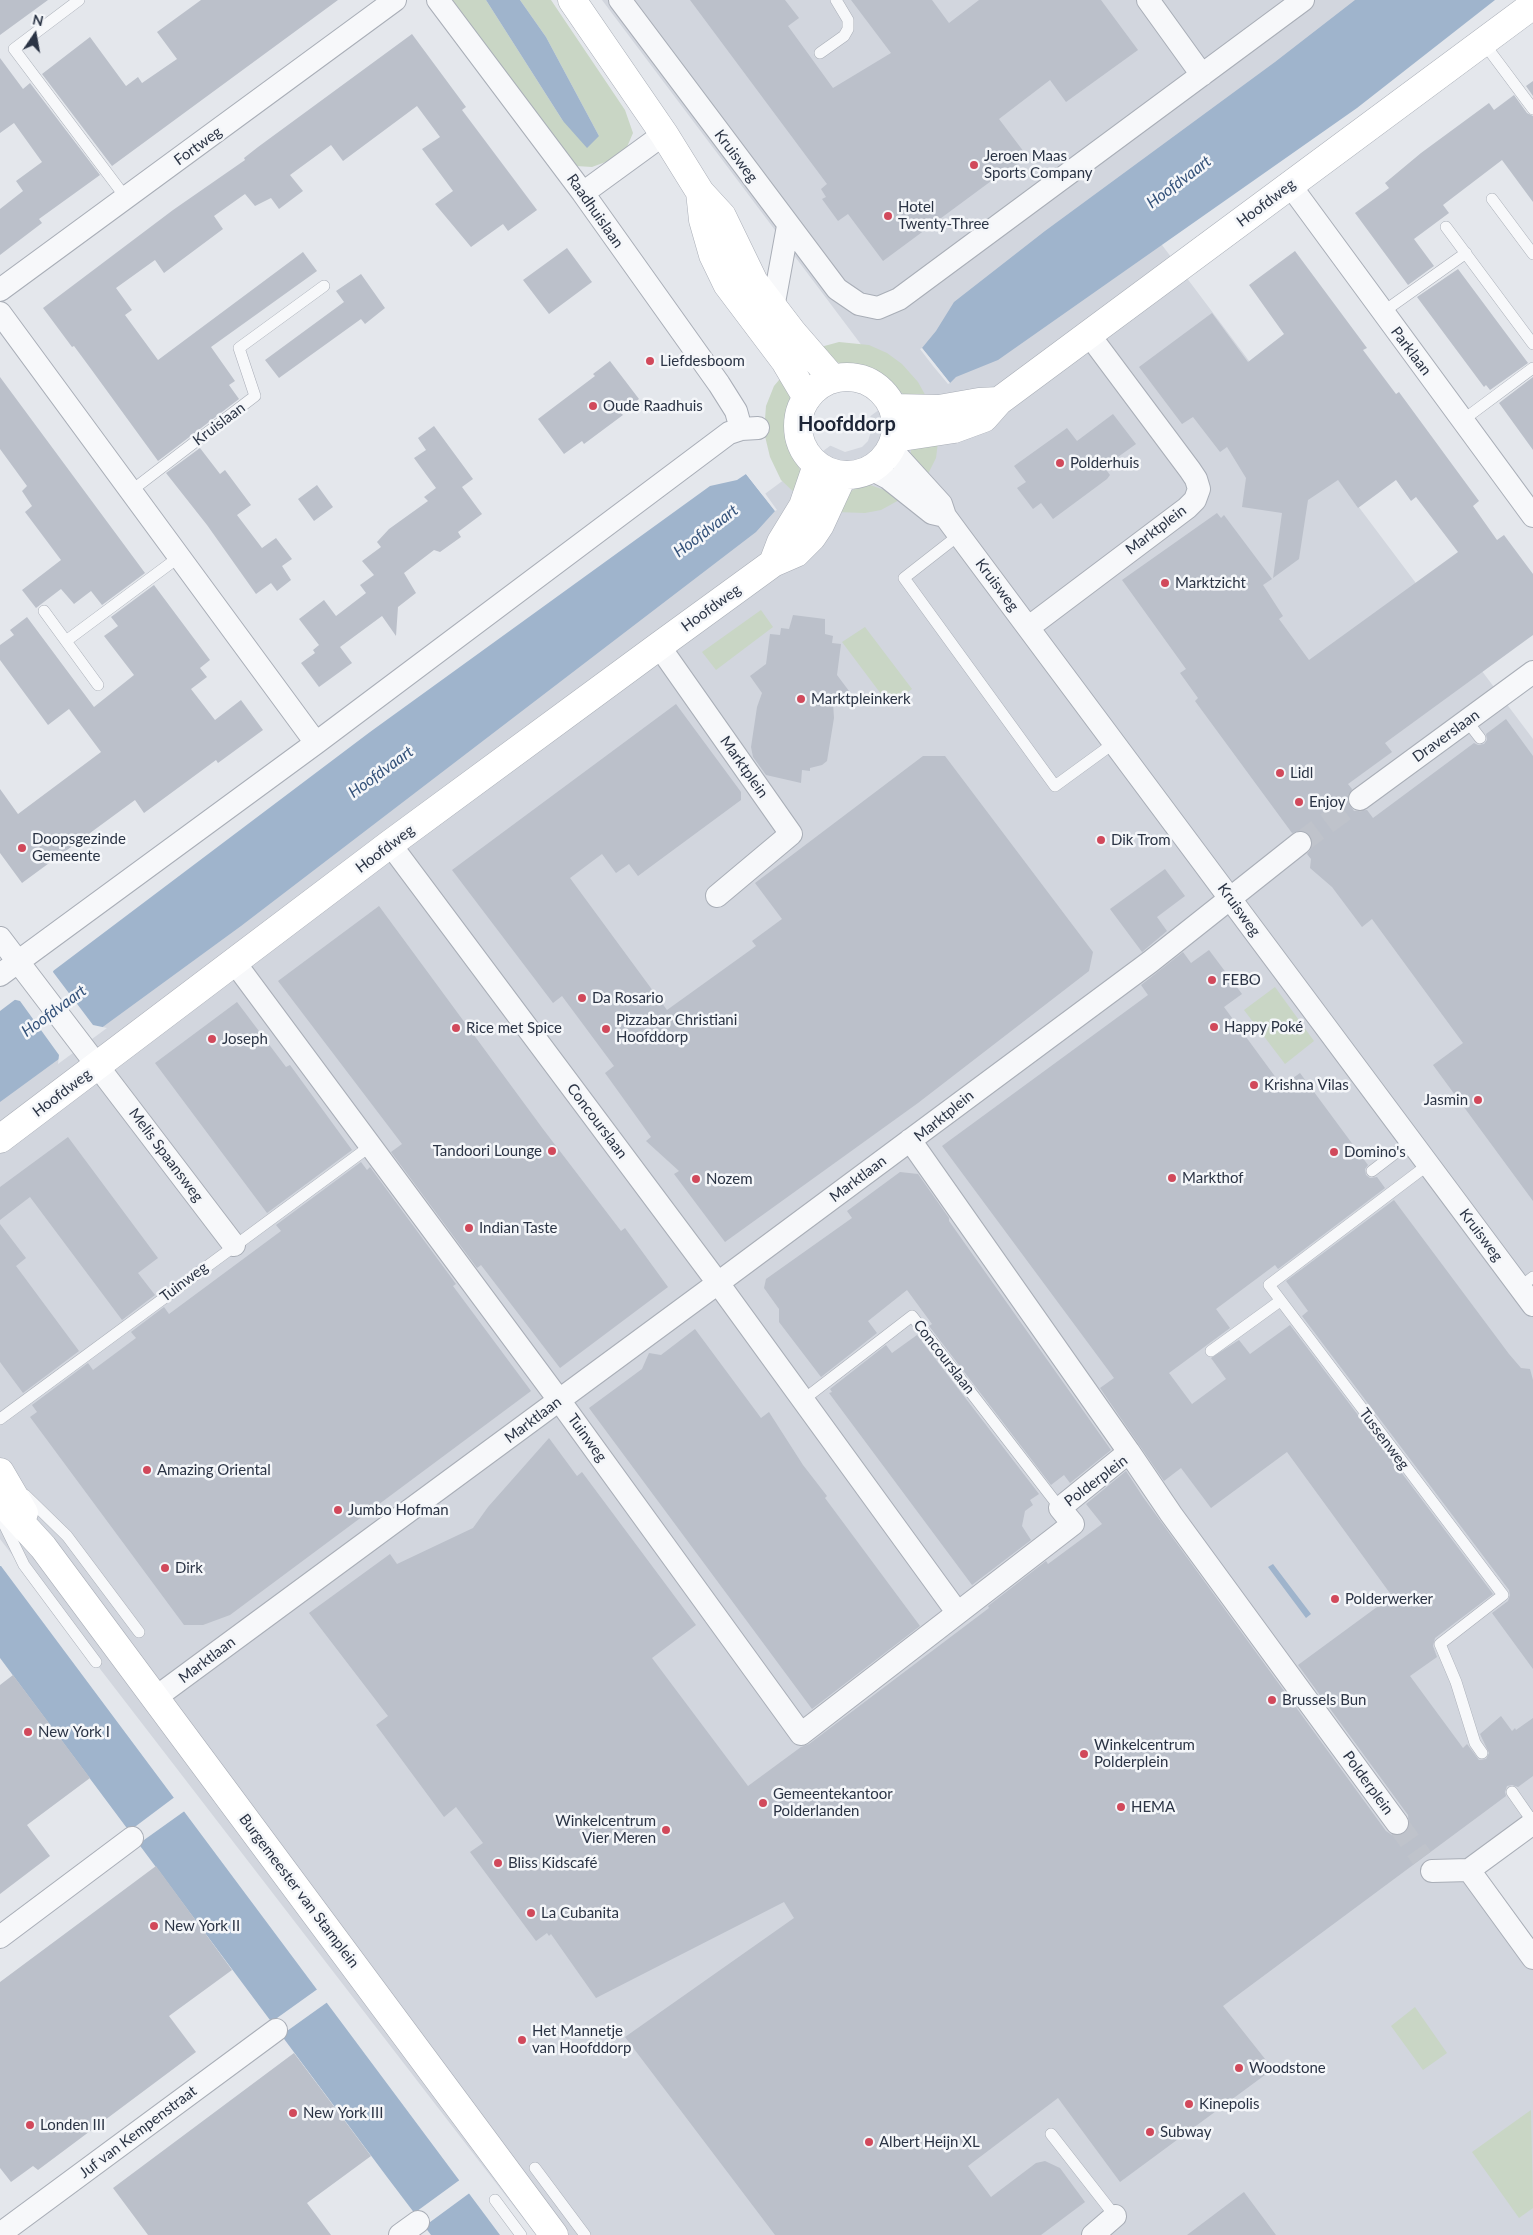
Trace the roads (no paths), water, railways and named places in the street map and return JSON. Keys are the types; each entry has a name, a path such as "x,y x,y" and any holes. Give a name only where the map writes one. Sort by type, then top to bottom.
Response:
{"street":[{"name":"Fortweg","path":"0,290 395,0"},
{"name":"Raadhuislaan","path":"316,743 729,433 749,428 583,193 438,0"},
{"path":"572,0 664,134 700,192 722,216 754,282 832,378"},
{"name":"Kruisweg","path":"620,0 837,289 868,306 899,299 1202,75"},
{"path":"1148,0 1202,75 1303,0"},
{"name":"Hoofdweg","path":"893,443 966,426 984,418 999,401 1090,336 1533,5"},
{"path":"583,193 664,134"},
{"name":"Parklaan","path":"1290,185 1533,516"},
{"path":"700,192 705,229 713,255 727,284 785,361 807,398"},
{"path":"774,308 788,226"},
{"path":"0,313 316,743 16,971"},
{"name":"Marktplein","path":"1029,627 1187,508 1195,500 1199,490 1196,479 1190,470 1090,336"},
{"path":"832,378 854,378 868,381 880,388 894,408 897,422 893,443 883,460 863,473 843,475 830,472 817,465 808,457 798,432 801,411 807,398 820,385 832,378"},
{"name":"Hoofdweg","path":"894,408 939,409 999,401"},
{"name":"Kruisweg","path":"893,443 941,504 945,516 959,535 1429,1164 1526,1282 1533,1305"},
{"path":"773,562 780,542 803,506 817,465"},
{"name":"Kruisweg","path":"871,469 888,478 932,513 945,516"},
{"name":"Hoofdweg","path":"0,1139 90,1058 235,963 390,844 773,562 796,553 812,537 826,516 843,475"},
{"name":"Marktplein","path":"659,646 791,834 717,896"},
{"name":"Draverslaan","path":"1360,799 1473,730 1533,672"},
{"path":"1230,898 1300,843"},
{"name":"Concourslaan","path":"390,844 718,1283 957,1612"},
{"name":"Marktplein","path":"1129,1452 910,1140 1150,962 1230,898"},
{"name":"Melis Spaansweg","path":"0,938 16,971 90,1058 234,1245"},
{"name":"Tuinweg","path":"235,963 369,1147 559,1400 800,1734"},
{"name":"Marktlaan","path":"155,1698 910,1140"},
{"name":"Polderplein","path":"800,1734 1073,1524 1060,1508 1129,1452 1176,1522 1397,1823"},
{"name":"Burgemeester van Stamplein","path":"0,1471 43,1547"},
{"name":"Burgemeester van Stamplein","path":"0,1500 43,1547 554,2235"},
{"path":"1424,1870 1469,1870 1533,1822"},
{"path":"0,1937 132,1838"},
{"path":"1469,1870 1533,1958"},
{"name":"Juf van Kempenstraat","path":"0,2234 276,2030"},
{"path":"1093,2235 1116,2216"},
{"path":"400,2235 418,2222"}],"lane":[{"path":"79,0 14,49 126,198"},
{"path":"820,53 844,36 848,29 848,20 836,0"},
{"path":"1483,42 1533,109"},
{"path":"1492,199 1533,254"},
{"path":"1446,227 1533,344"},
{"path":"1383,312 1466,253"},
{"name":"Kruislaan","path":"131,491 255,396 239,348 324,286"},
{"path":"1462,420 1533,368"},
{"path":"959,535 904,578 1056,786 1114,743"},
{"path":"66,641 179,557"},
{"path":"44,611 98,684"},
{"path":"1372,1171 1412,1141"},
{"name":"Tuinweg","path":"0,1419 369,1147"},
{"name":"Tussenweg","path":"1429,1164 1269,1286 1503,1595 1440,1644 1456,1682 1474,1743 1482,1753"},
{"path":"1211,1351 1280,1300"},
{"name":"Concourslaan","path":"802,1400 912,1316 1060,1508"},
{"path":"0,1471 67,1536 138,1632"},
{"path":"0,1516 24,1565 96,1662"},
{"path":"1512,1792 1533,1822"},
{"path":"1051,2134 1116,2216"},
{"path":"535,2168 585,2235"},
{"path":"495,2200 521,2235"}],"water":[{"path":"486,0 520,0 546,37 599,136 587,148 563,121"},
{"name":"Hoofdvaart","path":"1355,0 1495,0 1357,108 998,360 956,377 950,383 922,348 936,331 954,302 1045,231 1275,62"},
{"name":"Hoofdvaart","path":"746,474 775,511 756,532 241,926 0,1102 0,1011 370,732 710,486 737,480"},
{"path":"1273,1564 1311,1614 1306,1618 1268,1567"},
{"path":"0,1566 500,2235 431,2235 387,2177 0,1658"}],"tunnel":[{"path":"1300,843 1360,799"},
{"path":"1397,1823 1422,1858"}],"place":[{"name":"Jeroen Maas Sports Company","path":"974,165"},
{"name":"Hotel Twenty-Three","path":"888,216"},
{"name":"Liefdesboom","path":"650,361"},
{"name":"Oude Raadhuis","path":"593,406"},
{"name":"Polderhuis","path":"1060,463"},
{"name":"Marktzicht","path":"1165,583"},
{"name":"Marktpleinkerk","path":"801,699"},
{"name":"Lidl","path":"1280,773"},
{"name":"Enjoy","path":"1299,802"},
{"name":"Dik Trom","path":"1101,840"},
{"name":"Doopsgezinde Gemeente","path":"22,848"},
{"name":"FEBO","path":"1212,980"},
{"name":"Da Rosario","path":"582,998"},
{"name":"Happy Poké","path":"1214,1027"},
{"name":"Rice met Spice","path":"456,1028"},
{"name":"Pizzabar Christiani Hoofddorp","path":"606,1029"},
{"name":"Joseph","path":"212,1039"},
{"name":"Krishna Vilas","path":"1254,1085"},
{"name":"Jasmin","path":"1478,1100"},
{"name":"Tandoori Lounge","path":"552,1151"},
{"name":"Domino's","path":"1334,1152"},
{"name":"Markthof","path":"1172,1178"},
{"name":"Nozem","path":"696,1179"},
{"name":"Indian Taste","path":"469,1228"},
{"name":"Amazing Oriental","path":"147,1470"},
{"name":"Jumbo Hofman","path":"338,1510"},
{"name":"Dirk","path":"165,1568"},
{"name":"Polderwerker","path":"1335,1599"},
{"name":"Brussels Bun","path":"1272,1700"},
{"name":"New York I","path":"28,1732"},
{"name":"Winkelcentrum Polderplein","path":"1084,1754"},
{"name":"Gemeentekantoor Polderlanden","path":"763,1803"},
{"name":"HEMA","path":"1121,1807"},
{"name":"Winkelcentrum Vier Meren","path":"666,1830"},
{"name":"Bliss Kidscafé","path":"498,1863"},
{"name":"La Cubanita","path":"531,1913"},
{"name":"New York II","path":"154,1926"},
{"name":"Het Mannetje van Hoofddorp","path":"522,2040"},
{"name":"Woodstone","path":"1239,2068"},
{"name":"Kinepolis","path":"1189,2104"},
{"name":"New York III","path":"293,2113"},
{"name":"Londen III","path":"30,2125"},
{"name":"Subway","path":"1150,2132"},
{"name":"Albert Heijn XL","path":"869,2142"}],"district":[{"name":"Hoofddorp","path":"847,425"}]}
